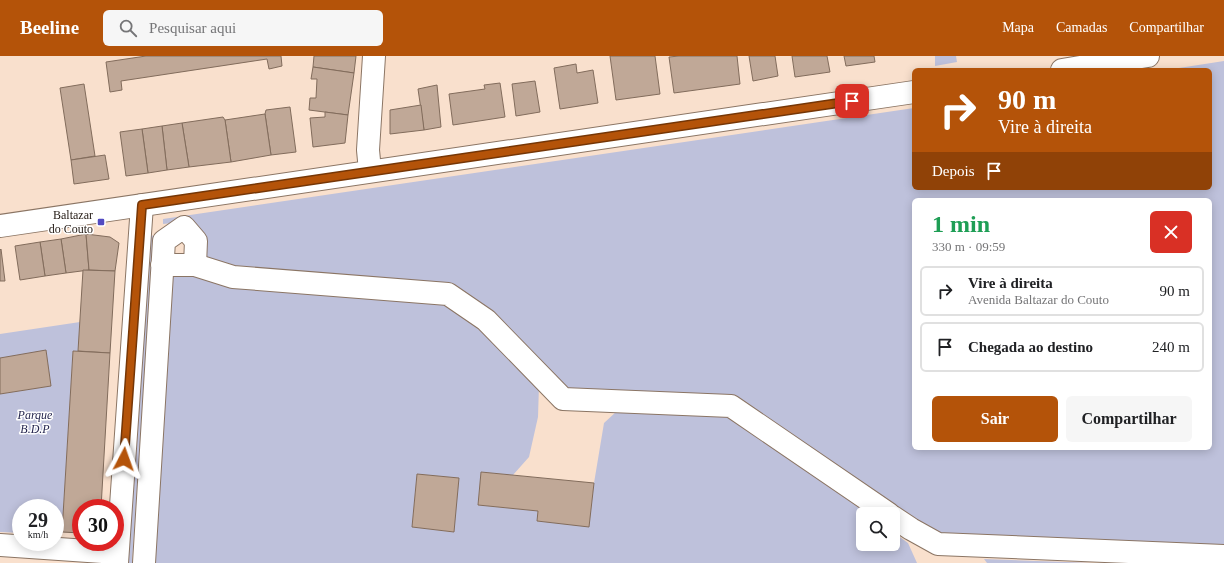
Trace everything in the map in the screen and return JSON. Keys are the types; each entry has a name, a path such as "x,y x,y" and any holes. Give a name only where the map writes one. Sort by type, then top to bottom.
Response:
{"main road":[{"path":"370,171 368,150 374,56"},
{"path":"1068,68 1091,61 1148,56"},
{"path":"0,226 912,92"},
{"path":"0,545 117,558 142,205"},
{"path":"144,563 164,241 184,227 196,241 195,265"},
{"path":"162,265 195,265 233,277 448,294 486,320 563,399 731,406 879,507"},
{"path":"900,522 938,544 966,554 1144,558 1224,556"}],"green space":[{"path":"935,56 956,56 957,62 935,66"},
{"path":"1224,61 1224,550 946,535 912,524 900,516 900,507 888,507 732,397 565,393 452,289 234,271 198,256 182,222 163,224 163,219 912,108 912,190 1212,190 1212,68 1179,68"},
{"path":"150,235 154,236 132,563 127,563"},
{"path":"174,273 441,303 482,327 539,385 538,417 529,457 513,475 481,472 478,505 538,511 537,521 589,526 594,483 604,423 617,411 729,415 858,507 856,507 856,551 900,551 900,537 908,543 917,563 148,563 165,284","holes":["417,474 459,478 453,532 412,527"]},
{"name":"Parque B.D.P","path":"80,322 78,351 73,351 64,499 12,499 12,533 0,532 0,394 51,386 46,351 0,358 0,334"},
{"path":"984,559 1093,563 987,563"}],"building":[{"path":"146,56 281,56 282,66 269,69 267,59 121,81 122,90 110,92 106,62"},
{"path":"314,56 356,56 354,73 313,67"},
{"path":"610,56 655,56 660,94 616,100"},
{"path":"737,56 740,84 674,93 669,57"},
{"path":"749,56 775,56 778,76 753,81"},
{"path":"792,56 827,56 830,72 795,77"},
{"path":"844,56 874,56 875,62 846,66"},
{"path":"576,64 577,73 593,70 598,103 560,109 554,68"},
{"path":"313,67 354,73 348,115 309,110 310,98 316,98 317,79 311,79"},
{"path":"535,81 540,112 516,116 512,84"},
{"path":"500,83 505,117 453,125 449,94 485,89 484,85"},
{"path":"84,84 95,156 71,160 60,88"},
{"path":"437,85 441,127 424,130 418,89"},
{"path":"421,105 424,130 390,134 390,110"},
{"path":"290,107 296,152 271,155 265,114 266,110"},
{"path":"325,112 348,115 345,143 313,147 310,118 325,117"},
{"path":"265,114 271,155 231,162 225,120"},
{"path":"223,117 225,120 231,162 189,167 182,123"},
{"path":"182,123 189,167 167,170 162,126"},
{"path":"162,126 167,170 148,173 142,129"},
{"path":"142,129 148,173 126,176 120,132"},
{"path":"105,155 109,179 74,184 71,160"},
{"path":"86,234 89,270 66,273 61,239"},
{"path":"86,234 110,237 119,243 115,271 89,270"},
{"path":"61,239 66,273 45,276 40,242"},
{"path":"40,242 45,276 20,280 15,246"},
{"path":"1,249 5,281 0,281"},
{"path":"83,270 115,271 110,353 78,351"},
{"path":"46,350 51,386 0,394 0,358"},
{"path":"73,351 110,353 102,499 72,499 72,533 64,532 64,499"},
{"path":"481,472 594,483 589,527 537,521 538,511 478,505"},
{"path":"417,474 459,478 454,532 412,527"}],"place":[{"name":"Baltazar do Couto","path":"101,222"}],"route":[{"path":"124,459 142,205 852,101"}]}
